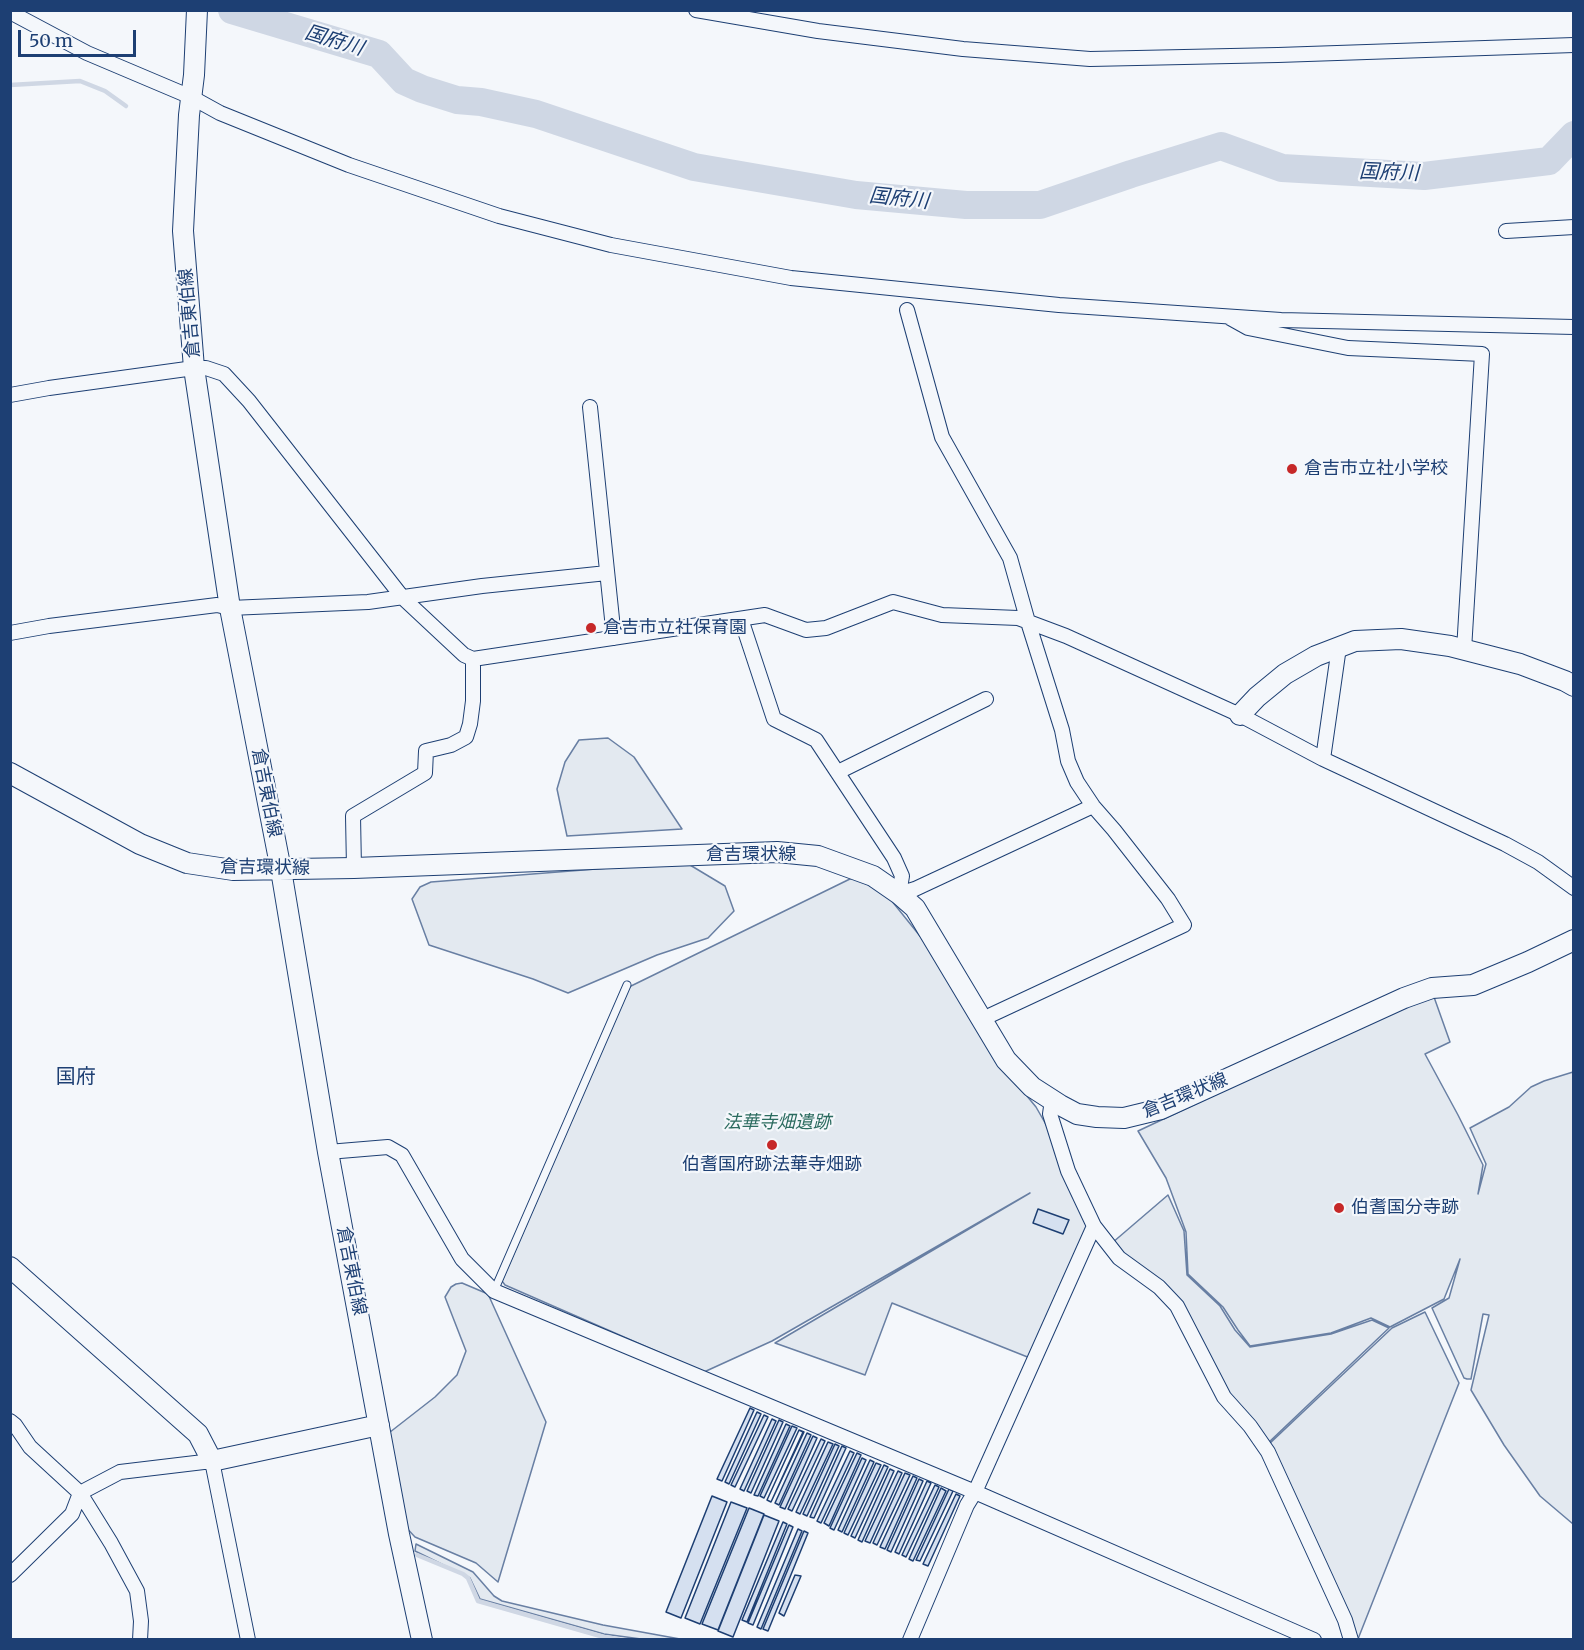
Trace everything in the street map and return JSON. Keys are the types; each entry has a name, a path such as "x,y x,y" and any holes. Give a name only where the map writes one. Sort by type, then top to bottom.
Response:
{"main road":[{"name":"倉吉東伯線","path":"197,10 183,231 194,368 230,608 281,870 328,1152 399,1534 422,1640"},
{"path":"1240,715 1257,697 1285,674 1316,656 1355,641 1401,639 1464,650 1520,664 1574,686"},
{"name":"倉吉環状線","path":"10,773 140,844 187,863 233,870 354,868 777,852 818,856 873,876 915,908 1006,1060 1032,1087 1052,1100 1077,1114 1097,1117 1124,1118 1161,1109 1404,998 1432,988 1473,985 1574,940"},
{"path":"10,1267 198,1434 212,1461 379,1425"}],"street":[{"path":"696,10 818,31 963,50 1090,59 1574,45"},
{"path":"10,12 87,53 191,97 220,113 349,165 499,216 611,245 791,278 1059,305 1292,320 1574,327"},
{"path":"1506,231 1574,227"},
{"path":"907,310 942,437 1010,558 1062,730 1068,761 1077,782 1093,806 1168,899 1184,925 991,1015"},
{"path":"1226,315 1248,328 1348,348 1482,354 1464,650"},
{"path":"10,395 194,368 206,368 224,374 249,401 403,598 464,655 473,659 765,615 806,630 826,628 893,602 942,615 1018,618 1066,636 1240,715 1323,759 1505,844 1538,862 1574,888"},
{"path":"590,407 614,638"},
{"path":"10,633 217,605 230,608 368,602 482,586 608,573"},
{"path":"741,619 774,719 816,740 894,858 902,876 899,894 915,889 1093,806"},
{"path":"1323,759 1339,647"},
{"path":"354,868 353,816 425,773 426,751 451,745 466,737 473,701 473,659"},
{"path":"838,772 986,699"},
{"path":"1052,1100 1050,1114 1068,1171 1094,1226 1119,1258 1159,1287 1177,1306 1224,1397 1250,1426 1268,1452 1345,1620 1351,1640"},
{"path":"328,1152 388,1147 402,1155 462,1259 494,1291 975,1492 1314,1640"},
{"path":"910,1640 967,1505 975,1492 1094,1226"},
{"path":"10,1421 30,1447 80,1493 111,1543 137,1591 141,1621 140,1640"},
{"path":"10,1575 72,1514 80,1493 120,1472 212,1461 248,1640"}],"lane":[{"path":"494,1291 627,985"}],"green space":[{"path":"608,738 634,757 682,829 567,836 557,789 565,762 579,740"},
{"path":"685,862 725,886 734,911 708,938 657,955 568,993 533,979 429,945 412,899 420,887 431,882"},
{"name":"法華寺畑遺跡","path":"854,877 887,895 928,946 1003,1067 1036,1107 1056,1143 1090,1224 1030,1358 892,1303 865,1375 775,1343 1030,1193 772,1341 704,1372 505,1285 502,1281 629,987"},
{"path":"1434,997 1450,1042 1425,1054 1483,1165 1478,1194 1486,1164 1470,1128 1509,1107 1531,1087 1573,1072 1573,1524 1540,1496 1504,1445 1471,1390 1489,1315 1483,1314 1471,1379 1467,1379 1464,1378 1432,1308 1449,1298 1460,1259 1444,1299 1390,1327 1371,1318 1331,1333 1250,1346 1223,1307 1188,1274 1186,1232 1166,1178 1138,1131 1383,1016"},
{"path":"1168,1195 1184,1231 1187,1275 1220,1306 1235,1330 1250,1347 1331,1334 1372,1320 1389,1328 1267,1444 1226,1394 1186,1316 1112,1243"},
{"path":"462,1283 488,1294 546,1422 498,1582 476,1563 415,1537 401,1522 385,1436 435,1397 457,1375 466,1351 445,1297 451,1287"},
{"path":"1425,1312 1459,1383 1358,1639 1356,1639 1267,1446 1392,1328"},
{"path":"416,1544 473,1572 494,1596 502,1601 603,1625 680,1639 641,1639 604,1634 480,1599 470,1578 415,1551"}],"building":[{"path":"1038,1209 1069,1220 1063,1234 1033,1223"},
{"path":"750,1408 754,1410 722,1481 717,1479"},
{"path":"757,1412 761,1414 729,1484 725,1482"},
{"path":"764,1415 768,1417 735,1487 731,1485"},
{"path":"772,1419 776,1421 744,1491 740,1489"},
{"path":"779,1420 783,1422 751,1493 747,1491"},
{"path":"786,1424 790,1426 758,1496 754,1495"},
{"path":"792,1426 797,1428 764,1498 760,1496"},
{"path":"799,1430 804,1432 771,1502 767,1500"},
{"path":"799,1430 803,1432 771,1502 767,1500"},
{"path":"807,1433 811,1435 779,1505 775,1503"},
{"path":"813,1436 817,1438 785,1509 780,1507"},
{"path":"821,1439 825,1441 792,1511 788,1509"},
{"path":"828,1442 833,1444 800,1514 796,1512"},
{"path":"835,1444 839,1446 807,1516 803,1514"},
{"path":"842,1446 846,1448 814,1518 810,1517"},
{"path":"850,1451 854,1453 821,1523 817,1521"},
{"path":"857,1453 861,1455 829,1526 824,1523"},
{"path":"862,1458 866,1460 834,1530 830,1528"},
{"path":"870,1460 874,1462 842,1532 838,1530"},
{"path":"876,1463 881,1465 848,1535 844,1533"},
{"path":"884,1465 888,1467 855,1538 851,1536"},
{"path":"890,1469 894,1471 862,1542 858,1540"},
{"path":"898,1471 902,1473 870,1543 865,1541"},
{"path":"905,1473 910,1475 877,1545 873,1543"},
{"path":"913,1476 917,1478 885,1549 880,1547"},
{"path":"919,1479 923,1481 891,1552 887,1550"},
{"path":"927,1481 931,1483 899,1554 895,1552"},
{"path":"935,1485 939,1487 906,1557 902,1555"},
{"path":"941,1488 946,1491 913,1561 909,1559"},
{"path":"949,1489 953,1491 920,1561 916,1560"},
{"path":"956,1494 960,1496 928,1566 923,1564"},
{"path":"712,1496 727,1502 681,1618 666,1612"},
{"path":"731,1502 747,1508 700,1624 685,1618"},
{"path":"749,1508 764,1514 718,1630 702,1624"},
{"path":"764,1515 779,1521 733,1637 718,1631"},
{"path":"783,1522 787,1524 747,1622 742,1620"},
{"path":"789,1525 793,1527 753,1625 748,1623"},
{"path":"798,1529 802,1531 761,1629 757,1627"},
{"path":"804,1531 808,1533 768,1631 763,1629"},
{"path":"795,1575 801,1576 784,1616 779,1613"}],"waterway":[{"name":"国府川","path":"232,10 379,54 404,81 457,100 481,102 536,114 694,167 856,195 966,205 1040,205 1221,146 1282,168 1424,176 1549,161 1574,135"},
{"path":"10,85 80,81 105,91 126,106"},
{"path":"417,1555 463,1574 468,1578 478,1601 604,1637 623,1640"}],"place":[{"name":"倉吉市立社小学校","path":"1292,469"},
{"name":"倉吉市立社保育園","path":"591,628"},
{"name":"伯耆国府跡法華寺畑跡","path":"772,1145"},
{"name":"伯耆国分寺跡","path":"1339,1208"}],"district":[{"name":"国府","path":"76,1077"}]}
